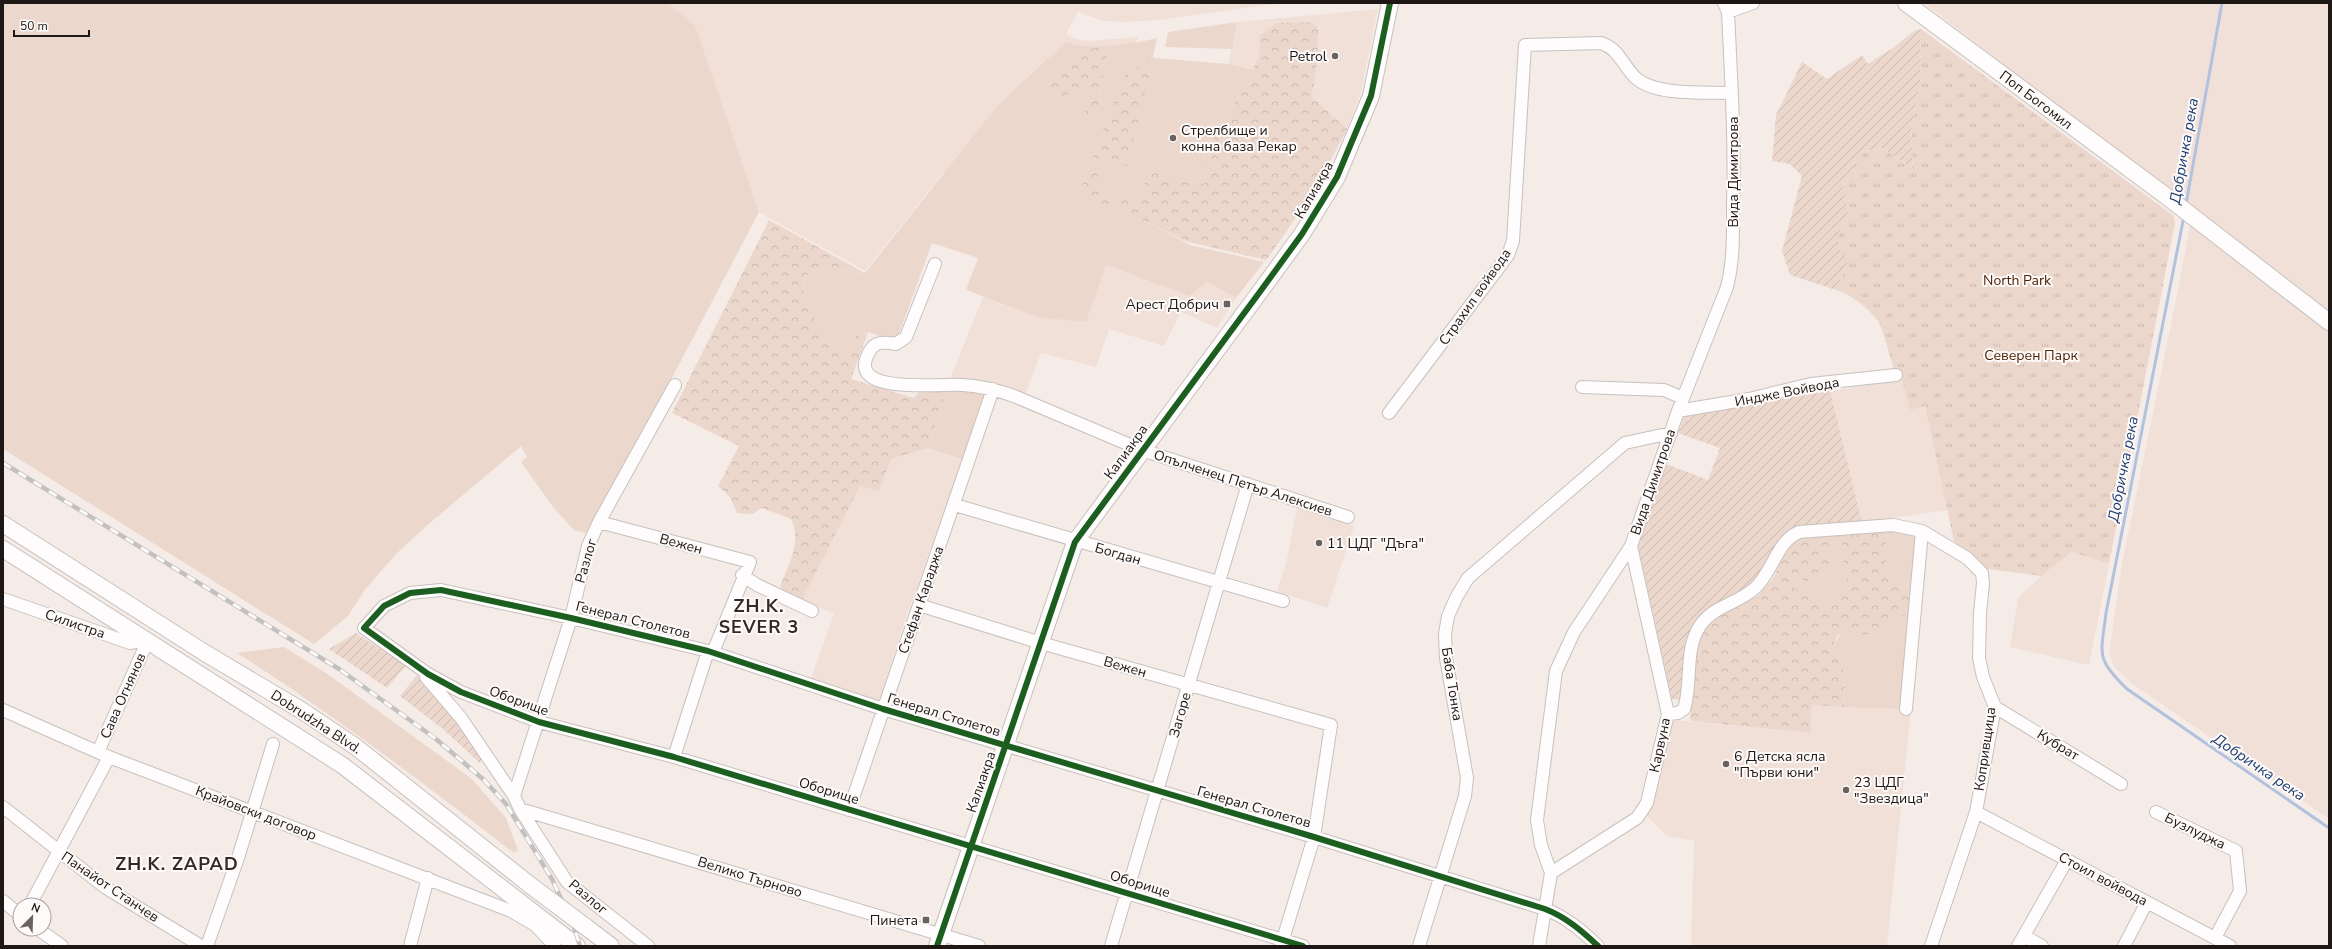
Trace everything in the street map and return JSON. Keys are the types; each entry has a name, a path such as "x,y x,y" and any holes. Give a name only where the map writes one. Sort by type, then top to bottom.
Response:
{"street":[{"name":"Калиакра","path":"939,940 1075,542 1306,228 1337,178 1371,96 1390,3"},
{"path":"1726,7 1753,3"},
{"name":"Поп Богомил","path":"1906,3 2166,196 2329,322"},
{"name":"Вида Димитрова","path":"1539,946 1551,873 1541,845 1536,820 1556,671 1574,632 1631,546 1678,411 1727,287 1732,268 1734,170 1732,93 1726,7"},
{"name":"Страхил войвода","path":"1389,413 1508,255 1513,241 1525,45 1601,43 1611,46 1631,73 1647,86 1681,91 1732,93"},
{"name":"Опълченец Петър Алексиев","path":"935,264 906,337 896,344 883,342 875,343 870,348 865,364 866,371 871,377 891,384 907,386 961,385 993,389 1014,396 1142,450 1348,517"},
{"name":"Индже Войвода","path":"1678,411 1749,399 1811,384 1896,375"},
{"name":"Разлог","path":"514,796 539,722 571,618 588,546 598,522 675,385"},
{"path":"1582,387 1664,390 1683,398"},
{"name":"Стефан Караджа","path":"849,810 882,709 955,505 993,389"},
{"name":"Баба Тонка","path":"1419,946 1465,796 1467,778 1446,658 1445,642 1448,616 1457,596 1468,578 1625,443 1671,433"},
{"name":"Загоре","path":"1111,946 1248,484"},
{"name":"Богдан","path":"955,505 1075,542 1283,601"},
{"name":"Вежен","path":"598,522 750,562 742,575 710,652"},
{"name":"Dobrudzha Blvd.","path":"3,524 204,653 301,710 356,747 530,885 611,946"},
{"name":"Копривщица","path":"1668,714 1678,713 1684,709 1693,641 1702,621 1714,611 1754,590 1769,573 1784,542 1790,536 1799,532 1893,525 1922,531 1967,558 1982,573 1983,583 1980,613 1979,658 1983,677 1994,707 1976,812 1931,946"},
{"path":"1906,709 1922,531"},
{"name":"Карвуна","path":"1551,873 1624,828 1641,813 1650,794 1668,714 1631,546"},
{"name":"Dobrudzha Blvd.","path":"3,549 342,765 518,908 576,946"},
{"path":"742,575 757,585 812,611"},
{"name":"Генерал Столетов","path":"364,628 384,606 410,593 441,590 571,618 710,652 882,709 1005,747 1314,837 1545,909 1558,914 1576,926 1598,946"},
{"name":"Силистра","path":"3,600 130,643 148,640"},
{"name":"Вежен","path":"919,605 1041,643 1331,725 1314,837"},
{"name":"Оборище","path":"364,628 428,674 461,692 539,722 674,757 1126,893 1282,943 1303,946"},
{"name":"Сава Огнянов","path":"34,897 58,852 104,755 148,640"},
{"path":"674,757 710,652"},
{"name":"Разлог","path":"413,663 453,707 514,796 520,809 567,882 648,946"},
{"name":"Кубрат","path":"1994,707 2121,784"},
{"name":"Крайовски договор","path":"3,710 104,755 428,878 518,908"},
{"path":"207,946 238,858 273,744"},
{"name":"Панайот Станчев","path":"3,807 58,852 106,888 201,946"},
{"name":"Велико Търново","path":"520,809 939,940 979,946"},
{"name":"Стоил войвода","path":"1976,812 2230,946"},
{"name":"Бузлуджа","path":"2156,812 2236,851 2240,891 2215,938"},
{"path":"1282,943 1314,837"},
{"path":"2042,946 2021,941 2067,860"},
{"path":"410,946 428,878"},
{"path":"3,900 12,908"},
{"path":"2124,946 2147,902"},
{"path":"518,908 555,946"},
{"path":"49,937 62,946"}],"shaded area":[{"path":"668,3 1284,3 1158,20 1126,22 1104,21 1078,12 1066,34 1076,39 1089,41 1138,37 1079,194 1204,184 1237,22 1378,9 1361,92 1347,129 1326,169 1306,202 1266,260 1076,216 944,172 865,271 759,212 695,25"},
{"path":"1924,3 2329,3 2329,819 2131,683 2114,666 2109,653 2121,569 2193,209"},
{"path":"1106,265 1189,296 1208,282 1236,298 1217,328 1181,312 1164,346 1109,329 1096,367 1041,353 1025,395 983,381 950,379 983,297 1036,317"},
{"path":"1902,379 1910,409 1925,406 1948,510 1862,522 1830,391"},
{"path":"928,448 962,460 946,511 908,611 879,701 811,678 834,614 802,600 846,512 861,485 879,490 891,459"},
{"name":"11 ЦДГ \"Дъга\"","path":"1297,508 1354,526 1327,608 1277,591 1287,559"},
{"path":"2072,552 2109,564 2089,665 2010,647 2018,598 2041,576"},
{"path":"1811,705 1911,709 1887,946 1691,946 1694,841 1667,836 1646,815 1655,797 1673,720 1810,733"}],"green space":[{"path":"3,3 668,3 695,25 759,212 661,399 586,533 574,530 553,507 521,462 527,457 521,446 423,529 395,555 364,591 348,616 314,644 3,449"},
{"path":"1237,22 1232,49 1165,47 1168,32"},
{"path":"1311,22 1318,28 1318,46 1315,80 1311,97 1347,129 1309,196 1266,260 1189,242 1132,215 1105,206 1079,194 1123,77 1149,58 1152,64 1127,166 1102,159 1094,191 1140,203 1148,171 1204,184 1216,126 1228,119 1235,101 1243,90 1259,57 1260,35 1277,23"},
{"name":"Северен Парк","path":"1921,29 2174,216 2175,223 2109,564 2072,552 2041,576 1988,569 1954,541 1925,406 1910,410 1902,379 1896,375 1883,332 1878,321 1859,302 1836,290 1848,262 1840,251 1838,235 1848,213 1843,186 1864,151 1883,148 1913,169 1911,127 1920,82"},
{"path":"1921,29 1920,82 1911,127 1913,169 1883,148 1864,151 1843,186 1848,213 1838,235 1840,251 1848,261 1836,290 1790,275 1782,251 1802,176 1790,164 1772,161 1776,115 1802,62 1827,79 1862,55 1868,64 1893,48 1914,31"},
{"path":"1157,38 1153,58 1229,64 1253,70 1243,90 1235,101 1228,119 1216,126 1197,220 1090,196 1101,156 1127,163 1149,59 1123,78 1079,193 1105,206 1132,215 1190,245 1264,262 1236,298 1208,282 1189,296 1106,265 1086,322 1036,317 966,290 978,258 932,243 899,334 889,339 868,332 858,333 845,354 819,326 806,303 804,291 805,280 812,269 865,273 998,105 1066,42 1087,46 1112,46","holes":["1107,62 1101,88 1101,105 1085,104 1089,92 1086,88 1073,94"]},
{"path":"1097,47 1106,55 1106,63 1101,86 1099,110 1098,114 1094,117 1086,114 1085,104 1089,92 1086,88 1056,99 1047,88 1054,73 1066,62"},
{"path":"769,220 865,273 812,269 805,280 804,291 806,302 812,314 828,336 845,353 858,333 868,332 851,379 914,398 919,392 946,391 928,448 891,459 879,491 860,486 802,600 785,592 780,586 795,545 794,528 791,519 762,508 753,514 737,513 730,497 718,486 739,446 672,413"},
{"path":"946,391 983,393 986,396 964,460 928,448"},
{"path":"1830,391 1862,522 1792,529 1784,534 1764,573 1749,588 1713,605 1697,620 1683,700 1672,699 1638,545 1666,464 1708,480 1720,448 1678,433 1685,414"},
{"path":"1887,530 1915,533 1912,586 1889,587 1885,554"},
{"path":"1887,530 1885,554 1889,587 1912,586 1909,614 1900,617 1888,627 1877,633 1866,635 1842,631 1837,636 1833,646 1845,673 1844,707 1811,705 1811,733 1690,721 1696,645 1705,624 1759,595 1774,577 1786,549 1800,537","holes":["1838,541 1843,546 1843,573 1850,586 1849,596 1829,601 1822,601 1814,592 1796,589 1794,585 1797,580 1814,582 1832,567 1822,552 1829,544"]},
{"path":"1838,541 1843,546 1843,573 1850,586 1849,596 1829,601 1822,601 1814,592 1796,589 1794,585 1797,580 1814,582 1832,567 1822,552 1829,544"},
{"path":"1909,614 1901,709 1844,707 1845,673 1833,646 1842,631 1872,634 1883,630 1899,618"},
{"path":"356,633 406,666 387,688 329,649"},
{"path":"284,647 329,675 472,779 506,818 518,850 514,853 412,775 343,725 273,676 237,653"},
{"path":"417,675 444,703 483,758 480,763 443,729 400,696"}],"waterway":[{"name":"Добричка река","path":"2186,204 2222,3"},
{"name":"Добричка река","path":"2184,216 2106,613 2102,647 2103,655 2110,670 2127,689 2329,828"}],"railway":[{"path":"3,463 339,669 436,739 484,780 506,804 552,879 574,927 580,946"}],"cycle path":[{"path":"937,946 1075,542 1302,234 1337,177 1371,96 1390,3"},
{"path":"1303,946 674,757 539,722 461,692 428,674 364,628 384,606 410,593 441,590 571,618 708,651 883,709 1314,837 1545,909 1567,920 1598,946"}],"place":[{"name":"Petrol","path":"1335,56"},
{"name":"Стрелбище и конна база Рекар","path":"1173,138"},
{"name":"Арест Добрич","path":"1227,304"},
{"name":"11 ЦДГ \"Дъга\"","path":"1319,543"},
{"name":"6 Детска ясла \"Първи юни\"","path":"1726,764"},
{"name":"23 ЦДГ \"Звездица\"","path":"1846,790"},
{"name":"Пинета","path":"926,920"}],"district":[{"name":"ZH.K. SEVER 3","path":"759,616"},
{"name":"ZH.K. ZAPAD","path":"177,864"}],"park label":[{"name":"North Park","path":"2017,280"}]}
